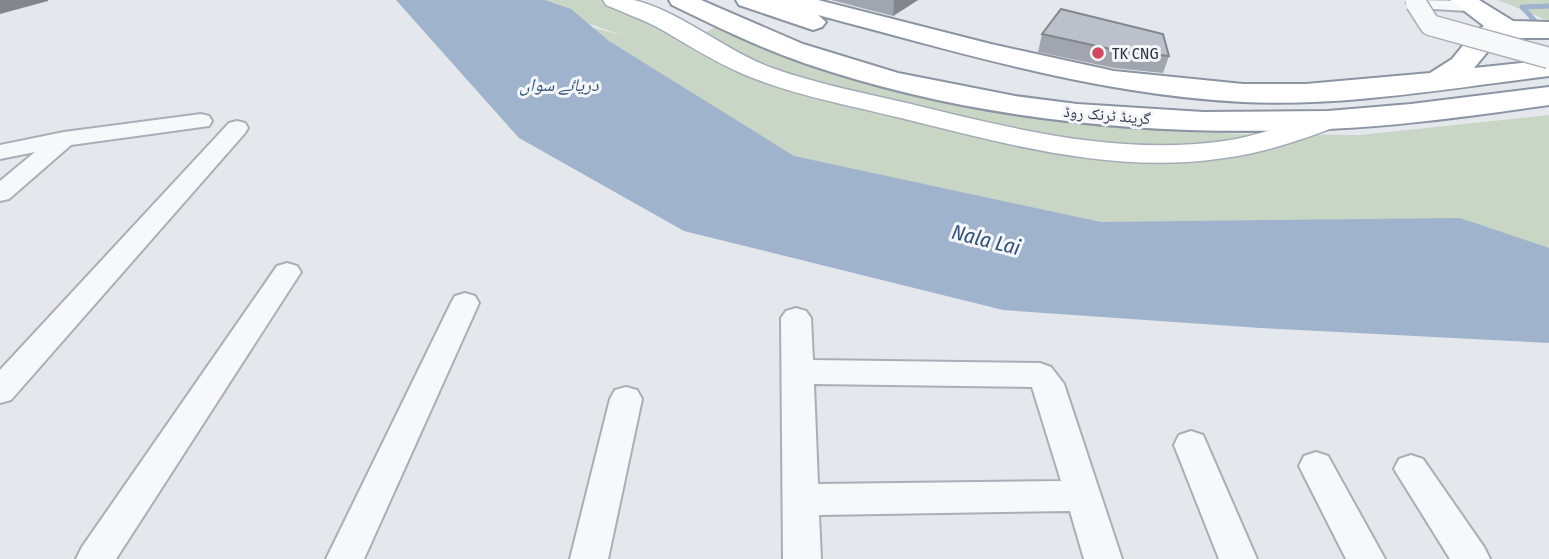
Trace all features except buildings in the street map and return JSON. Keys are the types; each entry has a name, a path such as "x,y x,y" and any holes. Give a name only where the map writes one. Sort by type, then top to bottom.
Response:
{"highway":[{"name":"گرینڈ ٹرنک روڈ","path":"681,0 789,49 883,78 979,99 1055,110 1178,121 1331,119 1549,96"},
{"path":"712,14 740,18 809,36 818,37 831,30 748,0"},
{"name":"گرینڈ ٹرنک روڈ","path":"789,0 989,52 1114,80 1243,93 1306,93 1437,81 1543,65"},
{"path":"1465,3 1507,29"},
{"path":"1437,81 1462,65 1483,38 1507,29 1549,30"},
{"path":"1055,110 1005,91 861,50 863,44 881,40 1044,78 1114,80"}],"main road":[{"path":"614,0 659,19 765,74 1045,145 1096,152 1211,152 1259,145 1292,136 1331,119"}],"street":[{"path":"1465,3 1416,3 1430,25 1543,65"},
{"path":"0,152 64,139 201,121"},
{"path":"0,391 237,128"},
{"path":"0,194 64,139"},
{"path":"95,559 287,272"},
{"path":"345,559 465,303"},
{"path":"796,318 802,559"},
{"path":"797,372 1040,375 1048,384 1103,559"},
{"path":"589,559 626,399"},
{"path":"1191,445 1238,559"},
{"path":"1316,466 1366,559"},
{"path":"1411,470 1471,559"},
{"path":"801,500 1083,496"}],"green space":[{"path":"522,0 607,0 707,32 722,23 1012,109 1121,126 1238,134 1360,135 1549,115 1549,266 1102,236 754,164 534,12 624,36"},
{"path":"1498,0 1549,0 1549,21"}],"water":[{"name":"دریائے سواں","path":"396,0 545,0 571,9 609,41 794,156 1101,222 1460,218 1549,248 1549,343 1260,328 1003,310 684,231 519,138"}],"waterway":[{"path":"1549,6 1522,7 1549,36"}],"place":[{"name":"TK CNG","path":"1098,53"}],"water label":[{"name":"Nala Lai","path":"986,240"}]}
